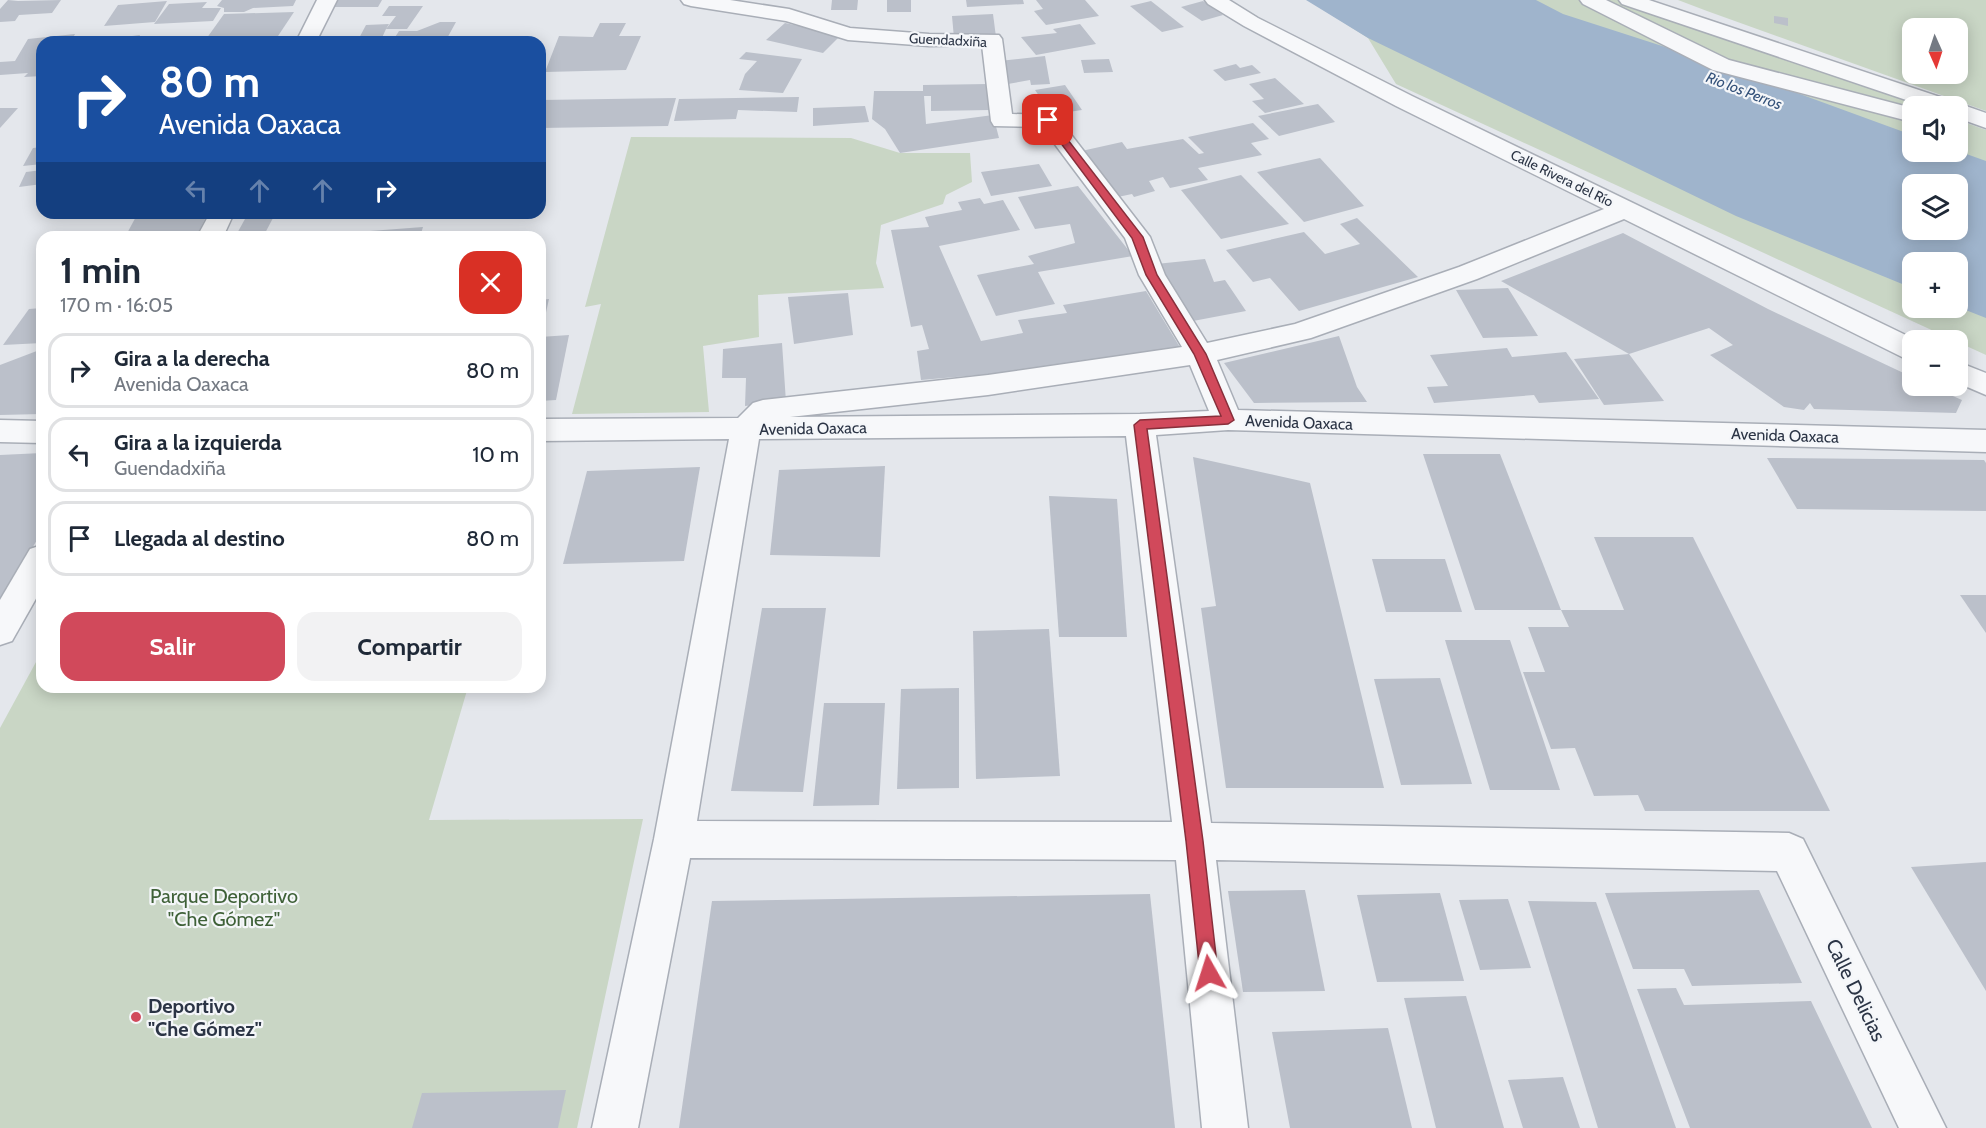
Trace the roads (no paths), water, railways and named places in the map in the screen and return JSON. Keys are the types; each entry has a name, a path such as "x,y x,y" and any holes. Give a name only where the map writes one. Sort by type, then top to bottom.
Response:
{"street":[{"path":"309,36 327,0"},
{"name":"Guendadxiña","path":"691,0 789,15 848,34 929,40 992,39 1002,121 1048,120 1137,237 1152,275 1200,354 1228,420"},
{"name":"Calle Rivera del Río","path":"1215,0 1251,22 1404,101 1902,345"},
{"path":"1590,0 1721,65 1902,112"},
{"path":"1629,0 1914,96"},
{"path":"1968,115 1986,121"},
{"path":"1968,129 1986,134"},
{"path":"615,1128 674,839 746,428 763,410 988,385 1200,354 1301,332 1468,273 1626,209"},
{"path":"1968,377 1986,386"},
{"name":"Avenida Oaxaca","path":"546,430 1140,425 1228,420 1986,441"},
{"path":"1140,425 1194,841 1225,1128"},
{"path":"0,431 36,432"},
{"path":"0,632 36,569"},
{"path":"674,839 1194,841"},
{"name":"Calle Delicias","path":"1194,841 1789,852 1923,1128"}],"water":[{"name":"Rio los Perros","path":"1306,0 1536,0 1563,14 1721,65 1902,131 1902,162 1968,162 1968,155 1986,161 1986,318 1968,311 1968,252 1902,252 1902,284 1736,216 1368,38"}],"place":[{"name":"Deportivo \"Che Gómez\"","path":"136,1017"}],"park label":[{"name":"Parque Deportivo \"Che Gómez\"","path":"224,908"}]}
